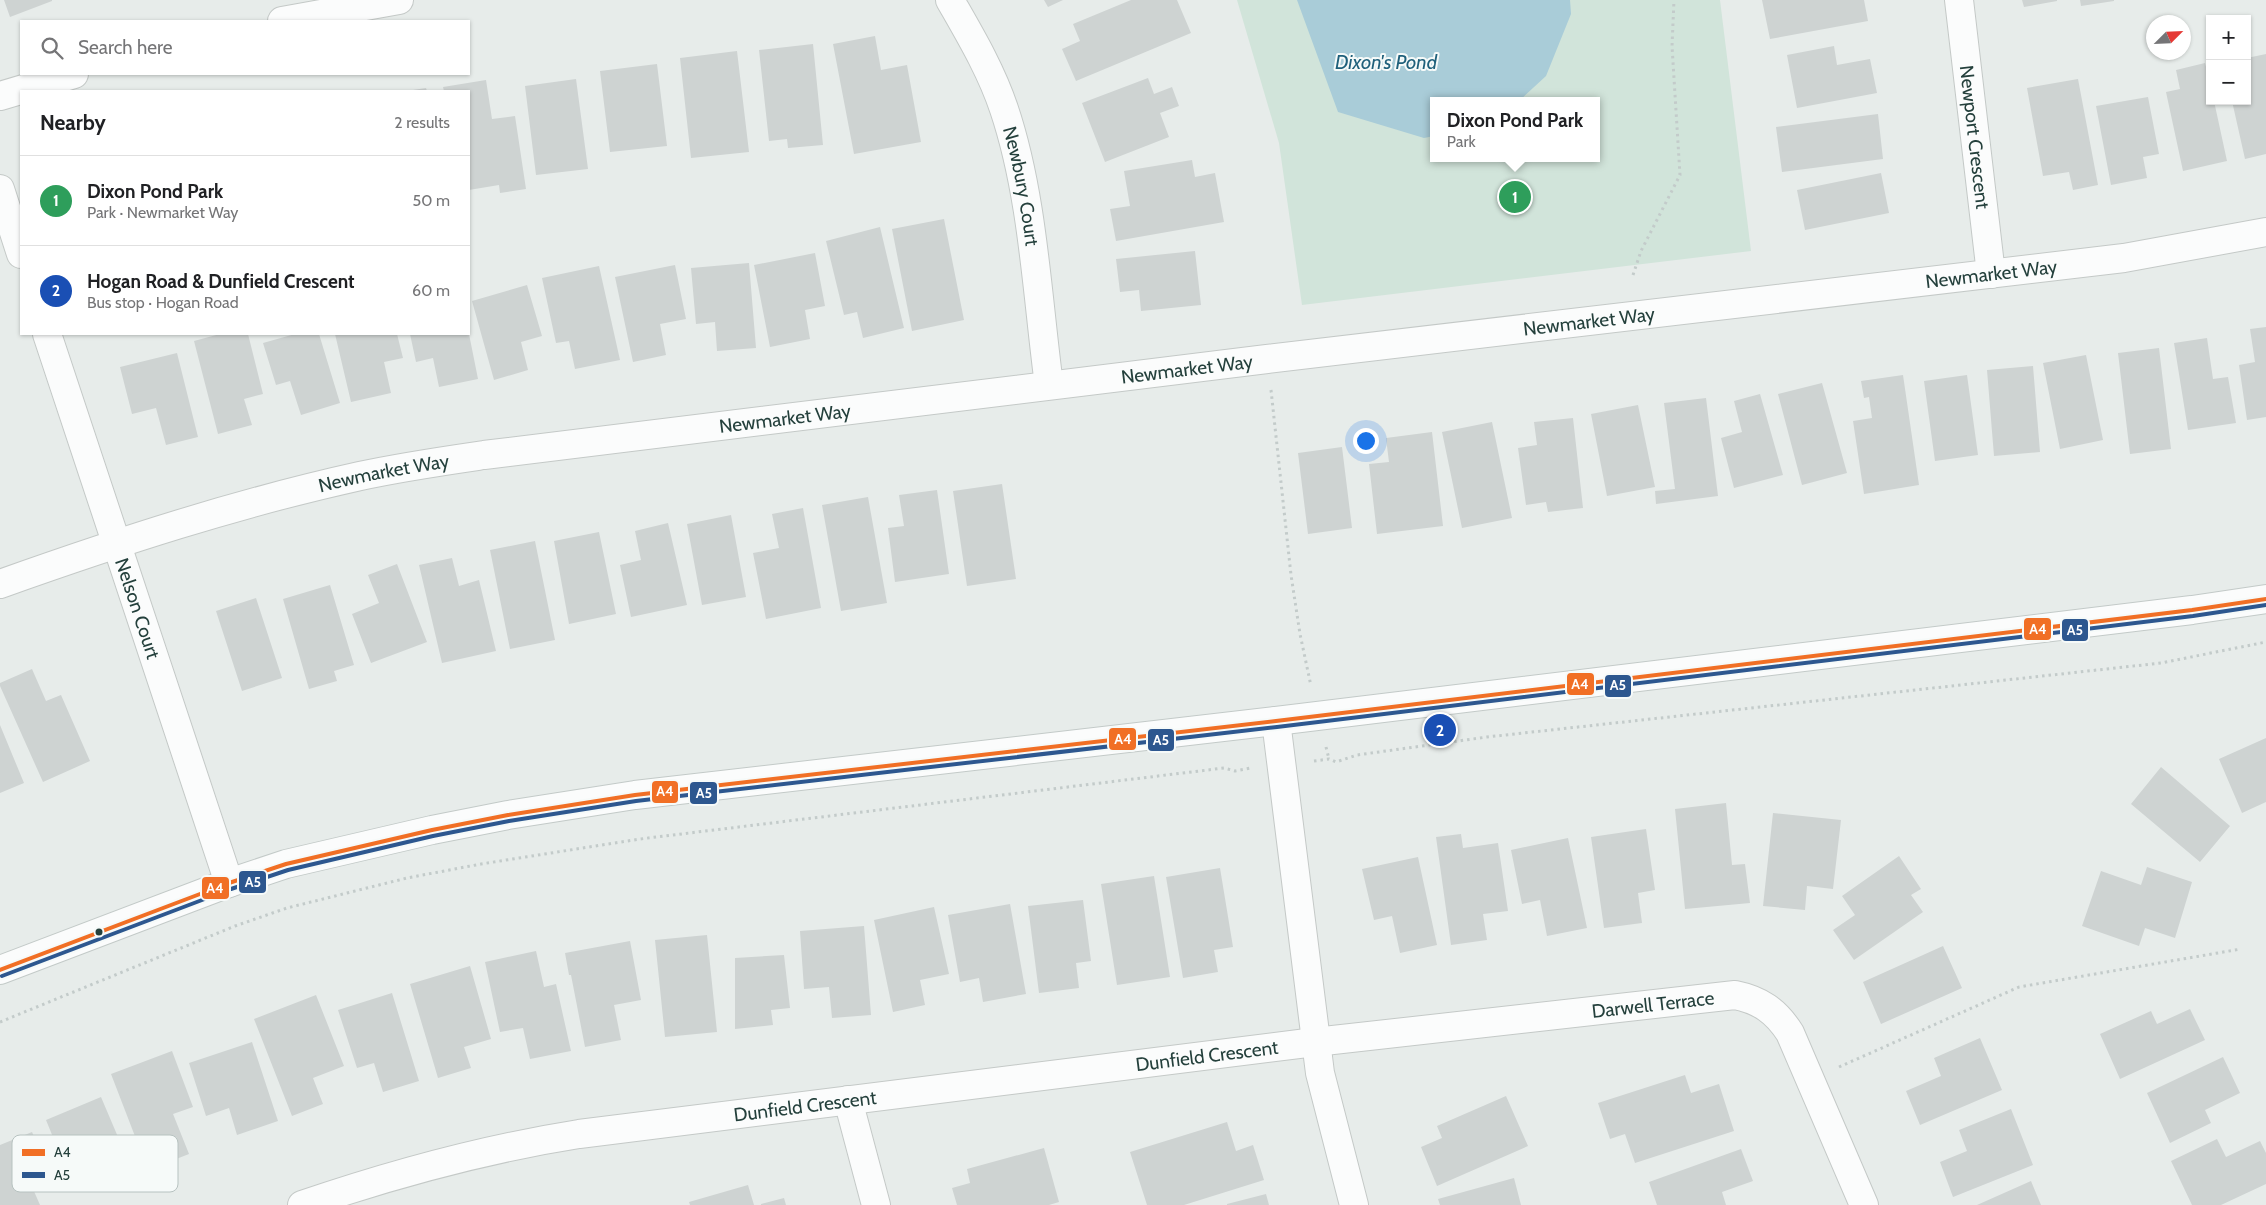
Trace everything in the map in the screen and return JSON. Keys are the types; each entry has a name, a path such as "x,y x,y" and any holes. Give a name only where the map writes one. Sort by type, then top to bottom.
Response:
{"street":[{"path":"288,20 399,0"},
{"name":"Newbury Court","path":"950,0 993,82 1016,152 1025,198 1049,385"},
{"name":"Newport Crescent","path":"1959,0 1992,274"},
{"path":"20,90 71,75"},
{"path":"0,96 20,90"},
{"path":"0,189 20,251"},
{"name":"Newmarket Way","path":"0,584 116,545 312,487 406,467 561,444 2124,258 2266,232"},
{"name":"Nelson Court","path":"47,335 229,883"},
{"path":"0,970 229,883 286,864 432,830 596,801 2192,610 2266,598"},
{"path":"1276,720 1315,1042 1325,1097 1354,1205"},
{"name":"Darwell Terrace","path":"1315,1042 1734,995 1758,1002 1781,1019 1790,1033 1864,1205"},
{"name":"Dunfield Crescent","path":"302,1205 416,1169 529,1142 652,1124 1315,1042"},
{"path":"848,1100 876,1205"}],"path":[{"path":"1633,275 1641,251 1680,175 1672,46 1674,0"},
{"path":"1271,384 1298,626 1306,673 1329,759 1336,762 1357,755 1487,737 2161,662 2266,642"},
{"path":"0,1022 108,976 244,923 287,908 408,878 481,864 770,822 1224,768 1235,771"},
{"path":"1811,1080 2020,987 2241,949"}],"green space":[{"path":"1237,0 1720,0 1751,251 1302,305 1279,143"}],"water":[{"name":"Dixon's Pond","path":"1297,0 1570,0 1571,14 1546,76 1523,97 1430,97 1430,137 1424,138 1338,112"}],"building":[{"path":"4,0 52,0 52,1 10,17"},
{"path":"1044,0 1063,0 1048,7"},
{"path":"1131,0 1177,0 1191,33 1076,81 1062,49 1080,41 1073,24"},
{"path":"1762,0 1864,0 1868,21 1770,39"},
{"path":"2022,0 2057,0 2057,1 2024,7"},
{"path":"2080,0 2114,0 2114,1 2081,6"},
{"path":"875,36 881,70 907,65 921,142 854,154 833,44"},
{"path":"813,44 823,145 788,148 787,139 769,141 759,50"},
{"path":"1834,46 1837,65 1870,59 1877,93 1797,108 1787,55"},
{"path":"737,51 749,152 691,158 680,58"},
{"path":"2266,54 2266,154 2245,159 2233,105 2251,105 2251,57"},
{"path":"2205,63 2206,105 2215,105 2227,161 2183,171 2166,92 2180,89 2176,70"},
{"path":"657,64 667,146 610,152 600,71"},
{"path":"1148,78 1154,94 1172,87 1179,106 1160,113 1169,137 1105,162 1082,103"},
{"path":"576,79 588,169 536,175 525,86"},
{"path":"2078,79 2098,185 2073,190 2069,172 2043,176 2027,88"},
{"path":"486,80 492,119 515,116 526,189 500,193 499,185 470,190 470,90 444,90 443,87"},
{"path":"2148,97 2159,154 2143,157 2147,178 2111,185 2096,106"},
{"path":"1878,114 1883,159 1782,172 1776,127"},
{"path":"1192,160 1195,177 1215,173 1224,222 1116,241 1110,209 1130,206 1124,171"},
{"path":"1881,173 1889,213 1805,230 1797,190"},
{"path":"944,219 964,320 912,331 892,229"},
{"path":"880,227 904,328 863,338 857,312 844,315 826,241"},
{"path":"1195,251 1201,305 1141,311 1139,290 1120,292 1116,259"},
{"path":"815,253 825,306 805,310 810,339 770,347 754,265"},
{"path":"749,263 756,348 717,351 715,322 696,324 691,268"},
{"path":"675,265 686,319 660,324 666,355 633,362 615,277"},
{"path":"599,266 620,360 575,369 569,341 556,343 542,278"},
{"path":"527,285 542,336 521,342 528,370 494,380 472,301"},
{"path":"2266,327 2266,417 2247,420 2239,365 2255,362 2250,329"},
{"path":"216,335 248,335 263,394 244,399 252,425 218,434 194,341"},
{"path":"291,335 319,335 340,403 301,415 290,381 276,385 263,343"},
{"path":"335,335 397,335 403,358 384,362 391,393 351,402"},
{"path":"410,335 469,335 478,379 439,387 433,358 416,362"},
{"path":"2207,338 2213,379 2228,377 2236,423 2188,430 2174,343"},
{"path":"2159,348 2171,449 2130,454 2118,353"},
{"path":"177,353 198,437 166,445 156,408 132,414 120,367"},
{"path":"2086,355 2103,440 2060,449 2043,363"},
{"path":"2033,366 2040,452 1994,456 1987,370"},
{"path":"1903,375 1919,485 1864,494 1853,421 1872,418 1869,397 1864,398 1861,381"},
{"path":"1967,375 1978,455 1935,461 1924,381"},
{"path":"1822,383 1847,473 1802,485 1778,394"},
{"path":"1760,394 1783,475 1734,488 1721,438 1742,432 1734,401"},
{"path":"1706,398 1718,496 1656,504 1655,491 1675,489 1664,403"},
{"path":"1638,405 1655,487 1607,496 1591,414"},
{"path":"1573,418 1583,508 1548,512 1546,502 1526,505 1518,448 1537,445 1534,422"},
{"path":"1492,422 1512,518 1462,528 1442,432"},
{"path":"1432,432 1443,526 1377,534 1369,464 1389,462 1386,438"},
{"path":"1342,447 1352,528 1308,534 1298,453"},
{"path":"1002,484 1016,579 967,586 953,491"},
{"path":"937,490 949,574 895,582 888,528 904,526 899,495"},
{"path":"868,497 887,603 841,611 822,505"},
{"path":"803,508 821,608 766,619 753,553 779,548 772,514"},
{"path":"731,515 746,597 702,605 687,524"},
{"path":"668,523 687,605 631,617 620,565 641,560 635,531"},
{"path":"599,532 616,614 569,624 554,541"},
{"path":"535,541 555,640 510,649 490,550"},
{"path":"452,558 459,586 479,580 496,651 442,663 419,565"},
{"path":"397,564 427,642 371,663 352,614 379,603 368,575"},
{"path":"330,585 354,665 334,671 337,681 309,689 283,599"},
{"path":"256,598 282,678 242,691 216,611"},
{"path":"32,669 46,701 61,695 90,761 43,782 0,686 0,683"},
{"path":"0,725 24,783 0,793"},
{"path":"2266,738 2266,802 2242,813 2219,759"},
{"path":"2161,767 2230,826 2200,862 2131,804"},
{"path":"1726,803 1732,865 1745,864 1750,903 1685,909 1675,809"},
{"path":"1773,813 1841,820 1833,889 1807,886 1805,910 1763,906"},
{"path":"1646,829 1655,890 1638,893 1642,923 1604,928 1591,837"},
{"path":"1461,834 1463,848 1498,843 1508,911 1483,914 1487,940 1451,945 1436,837"},
{"path":"1568,838 1587,928 1547,936 1540,900 1522,904 1511,850"},
{"path":"1899,856 1921,889 1911,895 1923,912 1854,960 1833,930 1855,915 1842,896"},
{"path":"1418,857 1437,945 1400,953 1392,916 1374,920 1362,869"},
{"path":"2147,867 2192,882 2175,938 2145,928 2139,946 2082,926 2101,871 2141,885"},
{"path":"1220,868 1233,947 1214,950 1218,972 1183,978 1166,877"},
{"path":"1154,876 1170,977 1117,985 1101,884"},
{"path":"1083,900 1091,961 1076,963 1079,988 1039,993 1028,906"},
{"path":"1010,904 1026,994 983,1002 979,978 960,982 948,915"},
{"path":"934,907 949,974 920,980 925,1005 893,1012 874,920"},
{"path":"864,926 871,1015 832,1018 829,987 804,989 800,931"},
{"path":"707,935 717,1032 665,1037 655,940"},
{"path":"630,941 641,1000 614,1005 621,1040 585,1047 565,953"},
{"path":"1943,946 1962,988 1881,1024 1863,982"},
{"path":"536,951 544,987 556,984 571,1051 530,1059 523,1028 500,1032 485,962"},
{"path":"784,955 790,1008 771,1010 773,1025 735,1029 735,958"},
{"path":"470,966 491,1039 464,1047 471,1068 438,1078 410,984"},
{"path":"392,993 419,1081 383,1092 374,1063 357,1068 338,1010"},
{"path":"316,995 344,1066 313,1078 323,1104 292,1116 254,1019"},
{"path":"2190,1009 2205,1040 2120,1079 2100,1034 2151,1011 2157,1024"},
{"path":"1980,1038 2002,1090 1920,1125 1906,1091 1941,1076 1934,1058"},
{"path":"252,1042 278,1121 237,1135 229,1108 206,1116 189,1063"},
{"path":"172,1051 193,1107 173,1114 189,1154 178,1158 178,1135 135,1135 111,1074"},
{"path":"2223,1057 2240,1093 2205,1110 2211,1123 2170,1143 2147,1093"},
{"path":"1685,1075 1691,1093 1719,1084 1734,1131 1635,1163 1625,1134 1610,1139 1598,1103"},
{"path":"1506,1096 1528,1146 1437,1186 1421,1147 1442,1138 1437,1126"},
{"path":"101,1097 117,1135 52,1135 46,1120"},
{"path":"2011,1109 2033,1165 1953,1197 1940,1162 1967,1151 1959,1130"},
{"path":"1227,1122 1236,1151 1253,1145 1264,1180 1184,1205 1147,1205 1130,1152"},
{"path":"2217,1139 2226,1157 2260,1141 2266,1153 2266,1184 2221,1205 2192,1205 2171,1161"},
{"path":"12,1140 12,1192 34,1192 40,1205 0,1205 0,1145"},
{"path":"1044,1148 1059,1202 1049,1205 957,1205 952,1188 970,1183 967,1169"},
{"path":"1741,1149 1753,1181 1722,1192 1726,1205 1657,1205 1649,1182"},
{"path":"1514,1178 1521,1205 1440,1205 1438,1199"},
{"path":"2031,1181 2041,1205 1977,1205"},
{"path":"748,1185 754,1205 690,1205 689,1202"},
{"path":"1266,1194 1269,1205 1227,1205 1227,1204"},
{"path":"784,1198 786,1205 761,1205 761,1204"}],"transit line":[{"name":"A4","path":"0,970 229,883 286,864 432,830 508,815 635,795 1276,721 2192,610 2266,599"},
{"name":"A5","path":"2,976 231,889 288,870 433,836 509,821 636,801 1277,727 2193,616 2266,605"}],"place":[{"name":"Dixon Pond Park","path":"1515,197"},
{"name":"Hogan Road & Dunfield Crescent","path":"1440,730"}]}
